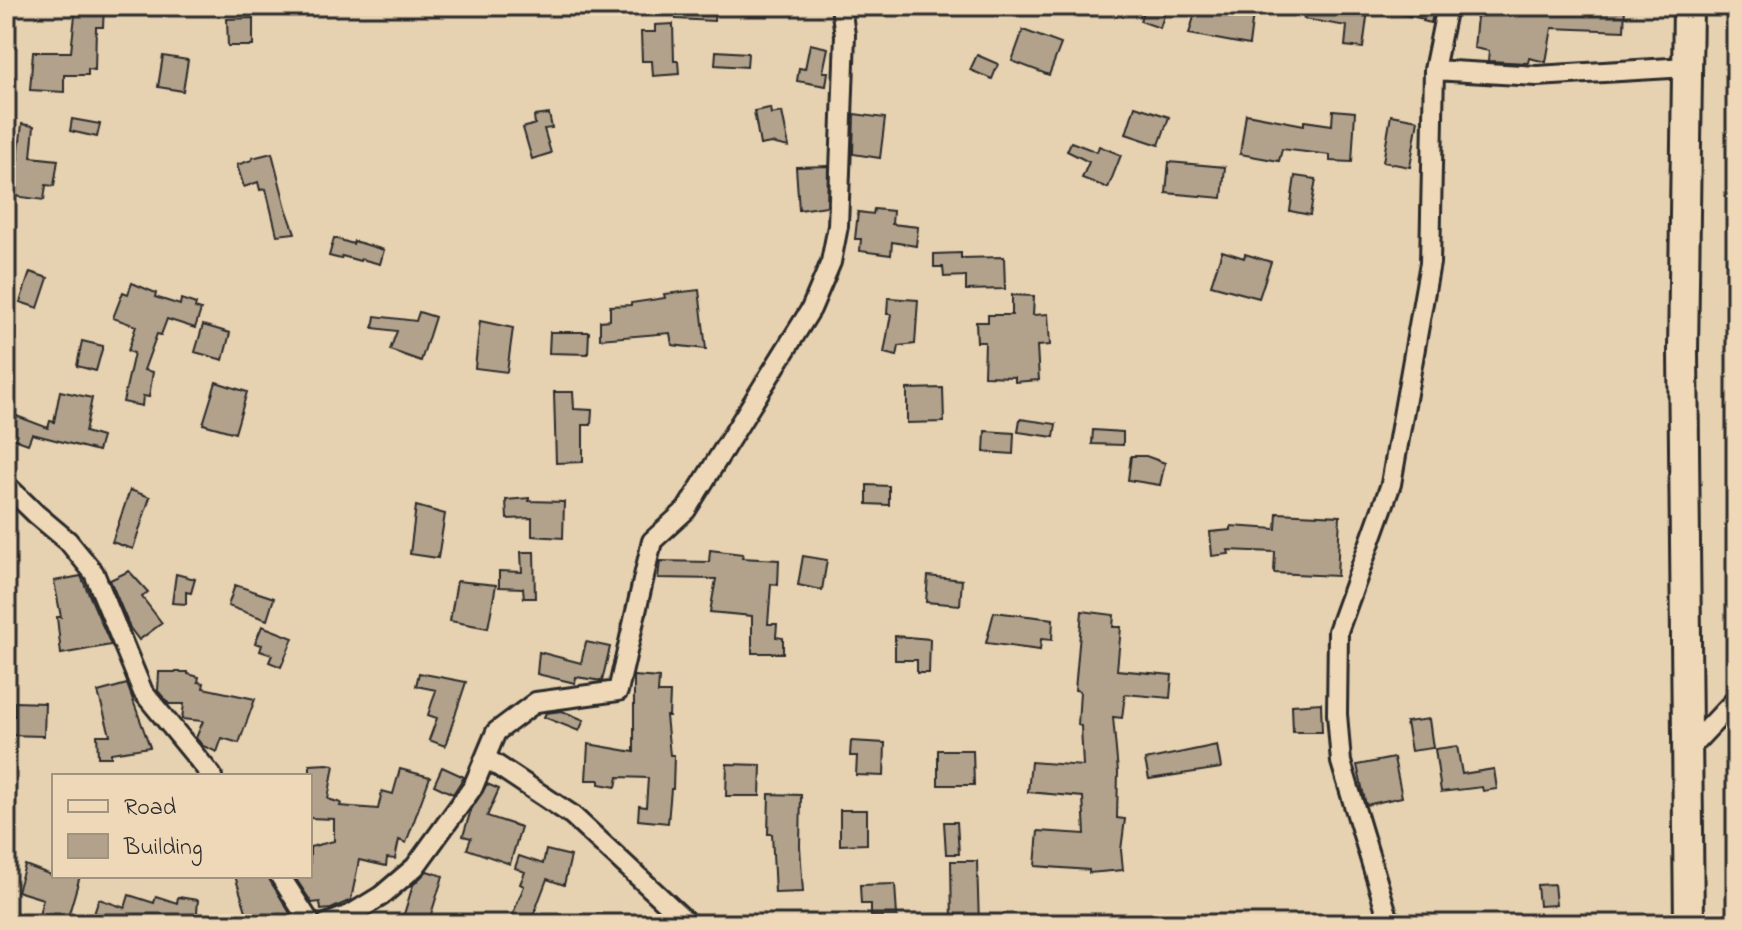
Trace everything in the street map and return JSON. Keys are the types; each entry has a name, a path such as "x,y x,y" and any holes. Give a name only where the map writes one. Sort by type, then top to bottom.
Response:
{"main road":[{"path":"1688,6 1683,352 1689,924"}],"street":[{"path":"326,924 350,915 381,896 415,867 466,799 496,732 536,702 618,691 652,541 686,510 811,309 825,279 838,226 845,35 841,6"},
{"path":"1390,924 1341,762 1337,714 1338,631 1391,484 1430,263 1434,70 1447,6"},
{"path":"1434,70 1537,76 1687,67"},
{"path":"6,485 83,557 94,573 143,692 210,774"},
{"path":"1686,752 1736,699"},
{"path":"486,758 572,815 689,924"},
{"path":"281,878 311,924"}],"building":[{"path":"76,6 104,6 103,27 96,27 95,70 88,69 88,75 64,75 64,92 30,90 33,52 71,52"},
{"path":"677,6 715,6 714,21 676,19"},
{"path":"1145,6 1167,6 1160,28 1140,21"},
{"path":"1197,6 1254,6 1249,45 1189,34"},
{"path":"1306,6 1344,6 1368,10 1363,48 1345,46 1347,26 1304,19"},
{"path":"1391,6 1435,6 1431,23 1391,12"},
{"path":"1478,6 1625,6 1624,31 1552,28 1546,62 1529,58 1528,63 1488,61 1489,51 1474,48"},
{"path":"253,18 253,46 228,46 227,19"},
{"path":"673,24 674,61 678,61 679,74 653,76 652,61 642,61 641,32 655,32 655,25"},
{"path":"1023,30 1061,44 1049,75 1012,61"},
{"path":"810,44 828,48 823,72 828,72 826,86 797,81 799,68 805,69"},
{"path":"716,51 748,53 747,67 715,65"},
{"path":"977,55 998,64 992,79 970,70"},
{"path":"163,56 188,60 183,91 158,87"},
{"path":"1135,106 1169,117 1159,145 1126,134"},
{"path":"770,108 771,114 782,112 789,147 771,143 760,145 754,111"},
{"path":"1333,110 1355,112 1352,162 1330,161 1330,155 1282,149 1279,161 1240,154 1246,114 1304,125 1304,121 1332,125"},
{"path":"549,114 552,128 544,129 551,153 532,159 523,128 535,124 534,116"},
{"path":"854,114 885,118 880,158 853,154"},
{"path":"1391,115 1418,120 1410,167 1383,162"},
{"path":"72,119 100,124 97,137 70,131"},
{"path":"22,124 34,126 31,157 58,160 54,186 46,185 44,200 6,195 6,158 18,159"},
{"path":"1071,142 1097,152 1099,146 1121,155 1108,188 1082,178 1089,162 1067,151"},
{"path":"272,153 295,233 277,235 266,189 260,190 258,182 244,187 237,165"},
{"path":"1169,162 1225,167 1222,198 1166,193"},
{"path":"828,166 827,206 799,210 796,167"},
{"path":"1295,176 1316,179 1310,215 1290,211"},
{"path":"874,209 893,211 892,224 918,227 916,246 892,242 891,255 860,251 861,239 855,239 858,212 873,214"},
{"path":"334,238 384,250 380,264 329,256"},
{"path":"1222,251 1271,262 1259,298 1211,285"},
{"path":"961,253 961,258 1004,257 1005,289 966,290 966,276 944,277 943,267 934,267 934,254"},
{"path":"30,272 48,278 38,308 20,302"},
{"path":"132,283 156,293 155,297 180,305 181,299 196,304 195,308 201,310 195,328 167,319 161,335 157,334 144,370 153,372 149,397 143,396 142,406 123,402 134,353 128,351 136,326 113,318 123,292 128,294"},
{"path":"699,290 706,349 672,345 670,333 600,339 600,321 610,320 610,306 631,305 665,298 664,294"},
{"path":"1012,295 1034,296 1033,315 1048,314 1050,345 1037,346 1039,380 1015,382 1015,377 984,376 985,342 977,342 976,322 988,322 988,315 1012,315"},
{"path":"888,298 918,300 915,344 899,346 897,356 884,353 891,314 887,314"},
{"path":"419,312 435,317 421,361 390,350 397,331 373,328 375,316 416,321"},
{"path":"480,321 513,328 507,372 475,368"},
{"path":"203,325 230,333 223,360 195,352"},
{"path":"550,332 589,332 588,354 549,353"},
{"path":"82,341 103,346 96,371 77,366"},
{"path":"216,382 247,392 235,433 203,424"},
{"path":"943,388 944,422 907,423 907,389"},
{"path":"60,391 92,398 85,432 102,437 98,451 32,434 28,444 6,436 6,412 48,428 50,421 54,422"},
{"path":"554,392 573,392 574,409 592,410 591,425 583,425 583,462 556,463"},
{"path":"1020,419 1056,424 1054,437 1018,432"},
{"path":"1093,430 1123,432 1123,445 1092,444"},
{"path":"985,431 1014,433 1013,454 984,452"},
{"path":"1131,456 1146,456 1165,463 1160,485 1128,480"},
{"path":"867,485 889,486 889,505 867,504"},
{"path":"130,490 150,497 133,549 112,542"},
{"path":"529,498 529,501 564,502 563,538 532,536 532,518 507,519 506,500"},
{"path":"416,506 445,514 438,558 410,554"},
{"path":"1277,513 1340,516 1337,576 1274,573 1275,552 1228,550 1229,554 1212,556 1210,532 1231,530 1231,526 1276,529"},
{"path":"710,550 743,554 742,558 779,560 778,585 771,584 768,624 777,624 776,637 783,638 783,653 752,653 752,616 710,612 716,579 658,578 660,561 709,562"},
{"path":"521,552 534,552 535,598 524,598 523,588 499,587 499,571 522,572"},
{"path":"803,556 827,560 822,590 798,585"},
{"path":"129,571 148,592 142,597 162,623 139,640 130,628 110,580"},
{"path":"176,574 195,579 191,593 186,592 186,604 172,603"},
{"path":"81,576 111,645 61,654 57,617 61,617 54,581"},
{"path":"928,576 962,580 960,605 926,602"},
{"path":"457,581 496,585 488,628 450,621"},
{"path":"235,585 274,598 267,620 228,606"},
{"path":"1082,611 1114,615 1113,627 1121,627 1117,670 1172,675 1170,698 1125,694 1122,718 1113,717 1118,772 1117,818 1125,819 1121,850 1123,870 1089,873 1089,870 1035,866 1038,831 1085,834 1083,797 1028,792 1031,762 1083,766 1081,726 1078,725 1080,691 1075,690"},
{"path":"994,612 1053,619 1052,640 1041,639 1040,650 986,643"},
{"path":"262,626 293,638 281,667 269,662 272,655 260,651 262,645 255,643"},
{"path":"895,636 930,639 929,673 917,673 917,660 895,660"},
{"path":"586,642 610,647 602,681 576,677 575,683 537,674 539,652 581,663"},
{"path":"159,672 188,672 199,677 198,682 204,683 203,688 255,699 239,743 222,738 217,752 203,746 196,738 203,721 182,719 184,704 169,704 158,691"},
{"path":"419,673 466,682 445,746 429,740 437,718 428,715 436,690 416,686"},
{"path":"634,676 659,678 658,693 670,693 669,716 666,716 670,755 674,755 668,823 638,820 639,806 646,807 648,778 618,777 616,787 599,784 599,780 586,780 588,744 634,752"},
{"path":"127,684 150,747 111,753 111,757 98,757 97,735 110,735 98,692"},
{"path":"15,702 45,703 44,736 6,735 6,716 15,716"},
{"path":"1321,703 1322,732 1293,732 1292,705"},
{"path":"562,711 584,720 579,731 544,717 546,713"},
{"path":"1429,719 1433,748 1411,751 1406,722"},
{"path":"851,741 885,743 884,776 856,775 857,756 850,756"},
{"path":"1217,745 1221,768 1149,779 1145,760"},
{"path":"1457,746 1462,774 1494,769 1497,789 1483,791 1482,787 1441,792 1435,749"},
{"path":"938,750 973,750 974,785 938,785"},
{"path":"1394,758 1402,797 1366,805 1357,765"},
{"path":"727,764 761,765 760,796 726,796"},
{"path":"310,765 334,765 328,799 341,803 340,806 378,809 382,791 393,794 400,769 430,777 406,843 399,840 395,859 387,858 386,866 359,860 351,900 331,909 321,910 320,902 312,903 295,878 312,878 312,846 334,841 334,819 312,818"},
{"path":"442,767 464,777 453,794 434,785"},
{"path":"487,784 499,789 487,816 521,827 510,864 467,849 471,838 463,836 471,810"},
{"path":"769,794 801,795 803,892 775,893 772,834 768,834"},
{"path":"840,810 867,810 867,844 840,845"},
{"path":"944,822 957,822 959,854 946,854"},
{"path":"546,850 571,856 564,885 547,879 530,924 509,924 524,886 520,884 525,872 515,868 519,856 543,864"},
{"path":"951,861 977,861 979,924 952,924"},
{"path":"25,865 52,875 52,878 79,878 66,924 37,924 43,899 17,891"},
{"path":"427,871 443,876 428,924 401,924 413,885"},
{"path":"236,878 269,878 291,915 277,919 278,924 250,924"},
{"path":"895,884 897,916 871,916 871,904 861,904 860,885"},
{"path":"1554,884 1556,905 1539,906 1537,885"},
{"path":"129,895 154,903 156,896 177,903 178,897 198,900 196,924 134,924 94,914 99,899 125,908"}]}
